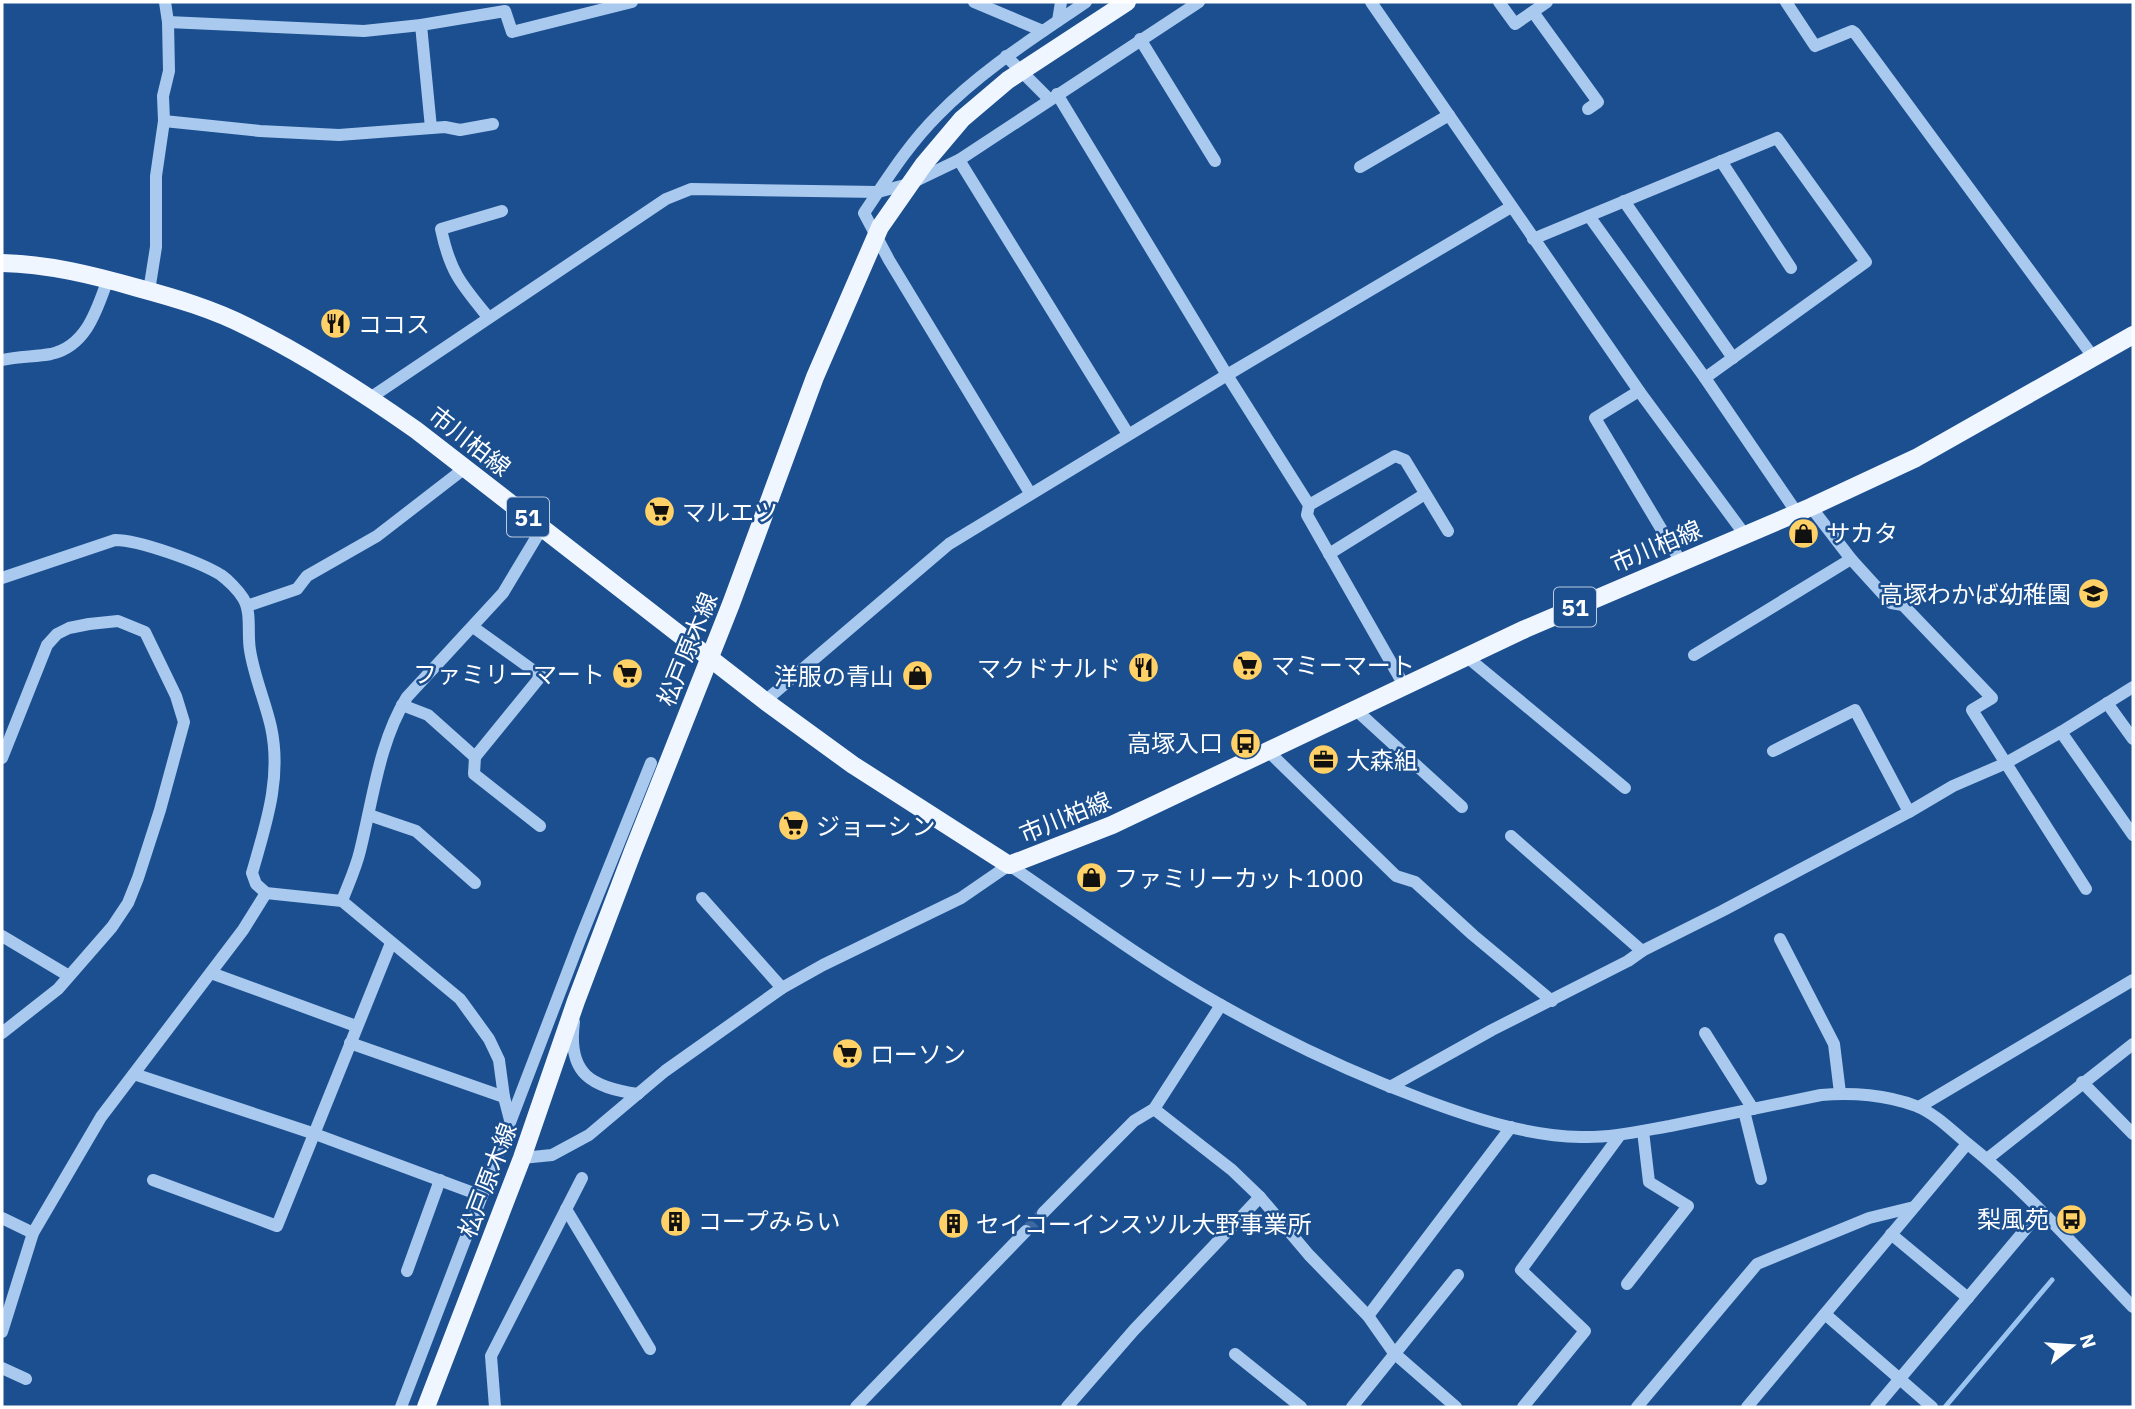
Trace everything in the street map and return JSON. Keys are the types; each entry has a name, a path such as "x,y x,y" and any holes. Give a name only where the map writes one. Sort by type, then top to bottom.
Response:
{"main road":[{"name":"松戸原木線","path":"426,1407 522,1158 576,1001 731,604 815,377 880,227 924,164 962,118 1008,80 1127,2"},
{"name":"市川柏線","path":"2,263 52,268 108,279 149,291 246,326 298,354 370,398 465,468 765,701 853,765 1009,865 1112,825 1545,620 1804,510 1916,458 2133,335"}],"street":[{"path":"149,291 156,247 156,176 164,121 163,96 169,71 165,2"},
{"path":"168,22 364,31 505,11 512,32 632,2"},
{"path":"974,2 1043,31"},
{"path":"1058,21 1061,2"},
{"path":"1030,493 889,260 864,213 889,173 937,116 978,77 1086,2"},
{"path":"370,398 666,199 691,189 878,192 909,184 959,160 1199,2"},
{"path":"1371,2 1639,391 1745,535"},
{"path":"1499,2 1516,24 1547,2"},
{"path":"1786,2 1815,46 1855,33 2094,358"},
{"path":"1533,12 1598,102 1588,109"},
{"path":"421,25 431,128"},
{"path":"1140,39 1215,161"},
{"path":"1006,56 1053,97 1309,505 1307,515 1405,687"},
{"path":"1360,167 1449,115"},
{"path":"164,121 260,131 339,135 445,127 460,130 493,124"},
{"path":"1533,239 1777,138 1866,262 1705,378"},
{"path":"959,160 1128,434"},
{"path":"1721,161 1791,268"},
{"path":"1625,201 1733,358"},
{"path":"765,701 949,544 1128,434 1511,207"},
{"path":"488,317 459,282 447,254 441,229 502,211"},
{"path":"1589,216 1804,510 1891,603 1903,604 1993,698 1972,710 2086,889"},
{"path":"2,360 51,354 69,348 87,329 96,313 108,279"},
{"path":"1639,391 1595,418 1681,562"},
{"path":"1309,505 1395,456 1405,460 1448,531"},
{"path":"247,606 297,589 307,576 377,536 465,468"},
{"path":"1329,554 1425,494"},
{"path":"342,901 359,855 384,750 402,705 503,593 542,528"},
{"path":"2,578 115,540 130,540 223,576 242,596 247,606 250,651 272,731 276,778 273,801 252,873 256,884 266,893 342,901 460,999 489,1039 499,1060 510,1120"},
{"path":"1694,655 1851,559"},
{"path":"2,758 47,645 57,634 69,628 118,621 145,632 176,696 184,722 160,810 128,903 112,927 58,989 2,1033"},
{"path":"472,627 541,676 475,757 474,774 540,826"},
{"path":"1467,657 1625,788"},
{"path":"1390,1087 1492,1030 1909,812 1953,786 2004,764 2133,687"},
{"path":"2107,703 2133,739"},
{"path":"402,705 428,715 475,757"},
{"path":"1356,710 1461,807"},
{"path":"1773,751 1855,710 1909,812"},
{"path":"2061,732 2133,835"},
{"path":"1269,752 1396,876 1415,882 1552,1001"},
{"path":"401,1407 510,1120 651,763"},
{"path":"369,815 415,831 475,883"},
{"path":"1511,836 1642,951"},
{"path":"522,1158 552,1154 589,1135 694,1049 782,988 823,965 961,898 1009,865 1221,1005 1318,1055 1390,1087 1511,1128 1561,1136 1620,1135 1840,1093 1890,1098 1919,1107 1987,1159 2133,1307"},
{"path":"2,1332 33,1233 101,1117 243,930 266,893"},
{"path":"702,898 782,988"},
{"path":"2,936 69,976"},
{"path":"1780,939 1834,1044 1840,1093"},
{"path":"153,1181 277,1226 391,943"},
{"path":"211,973 356,1026"},
{"path":"1919,1107 2133,980"},
{"path":"576,1001 572,1035 574,1056 582,1070 594,1083 611,1090 638,1094"},
{"path":"1043,1213 1134,1121 1154,1109 1221,1005"},
{"path":"1705,1033 1748,1110 1761,1179"},
{"path":"350,1043 504,1097"},
{"path":"1987,1159 2133,1044"},
{"path":"134,1074 315,1134 482,1196"},
{"path":"2082,1082 2133,1134"},
{"path":"1154,1109 1232,1170 1260,1197 1309,1255 1368,1316 1394,1353 1456,1407"},
{"path":"1368,1316 1511,1128"},
{"path":"1627,1283 1688,1206 1649,1182 1643,1131"},
{"path":"1523,1407 1585,1331 1521,1270 1620,1135"},
{"path":"1747,1407 1967,1144"},
{"path":"495,1407 491,1356 582,1178"},
{"path":"407,1271 440,1180"},
{"path":"1067,1407 1134,1330 1260,1197"},
{"path":"1637,1407 1757,1264 1869,1218 1914,1207"},
{"path":"566,1209 650,1349"},
{"path":"1876,1407 2040,1212"},
{"path":"2,1218 33,1233"},
{"path":"857,1407 1026,1231"},
{"path":"1891,1234 1968,1298"},
{"path":"1352,1407 1458,1275"},
{"path":"1825,1314 1932,1407"},
{"path":"1235,1354 1301,1407"},
{"path":"2,1368 26,1379"}],"waterway":[{"path":"1945,1407 2052,1280"}],"tunnel":[{"path":"1026,1231 1043,1213"}],"place":[{"name":"ココス","path":"335,324"},
{"name":"マルエツ","path":"659,512"},
{"name":"サカタ","path":"1803,533"},
{"name":"高塚わかば幼稚園","path":"2094,594"},
{"name":"マミーマート","path":"1248,665"},
{"name":"マクドナルド","path":"1144,668"},
{"name":"ファミリーマート","path":"628,674"},
{"name":"洋服の青山","path":"917,676"},
{"name":"高塚入口","path":"1246,743"},
{"name":"大森組","path":"1323,760"},
{"name":"ジョーシン","path":"793,826"},
{"name":"ファミリーカット1000","path":"1091,878"},
{"name":"ローソン","path":"847,1054"},
{"name":"梨風苑","path":"2072,1219"},
{"name":"コープみらい","path":"675,1221"},
{"name":"セイコーインスツル大野事業所","path":"953,1224"}]}
